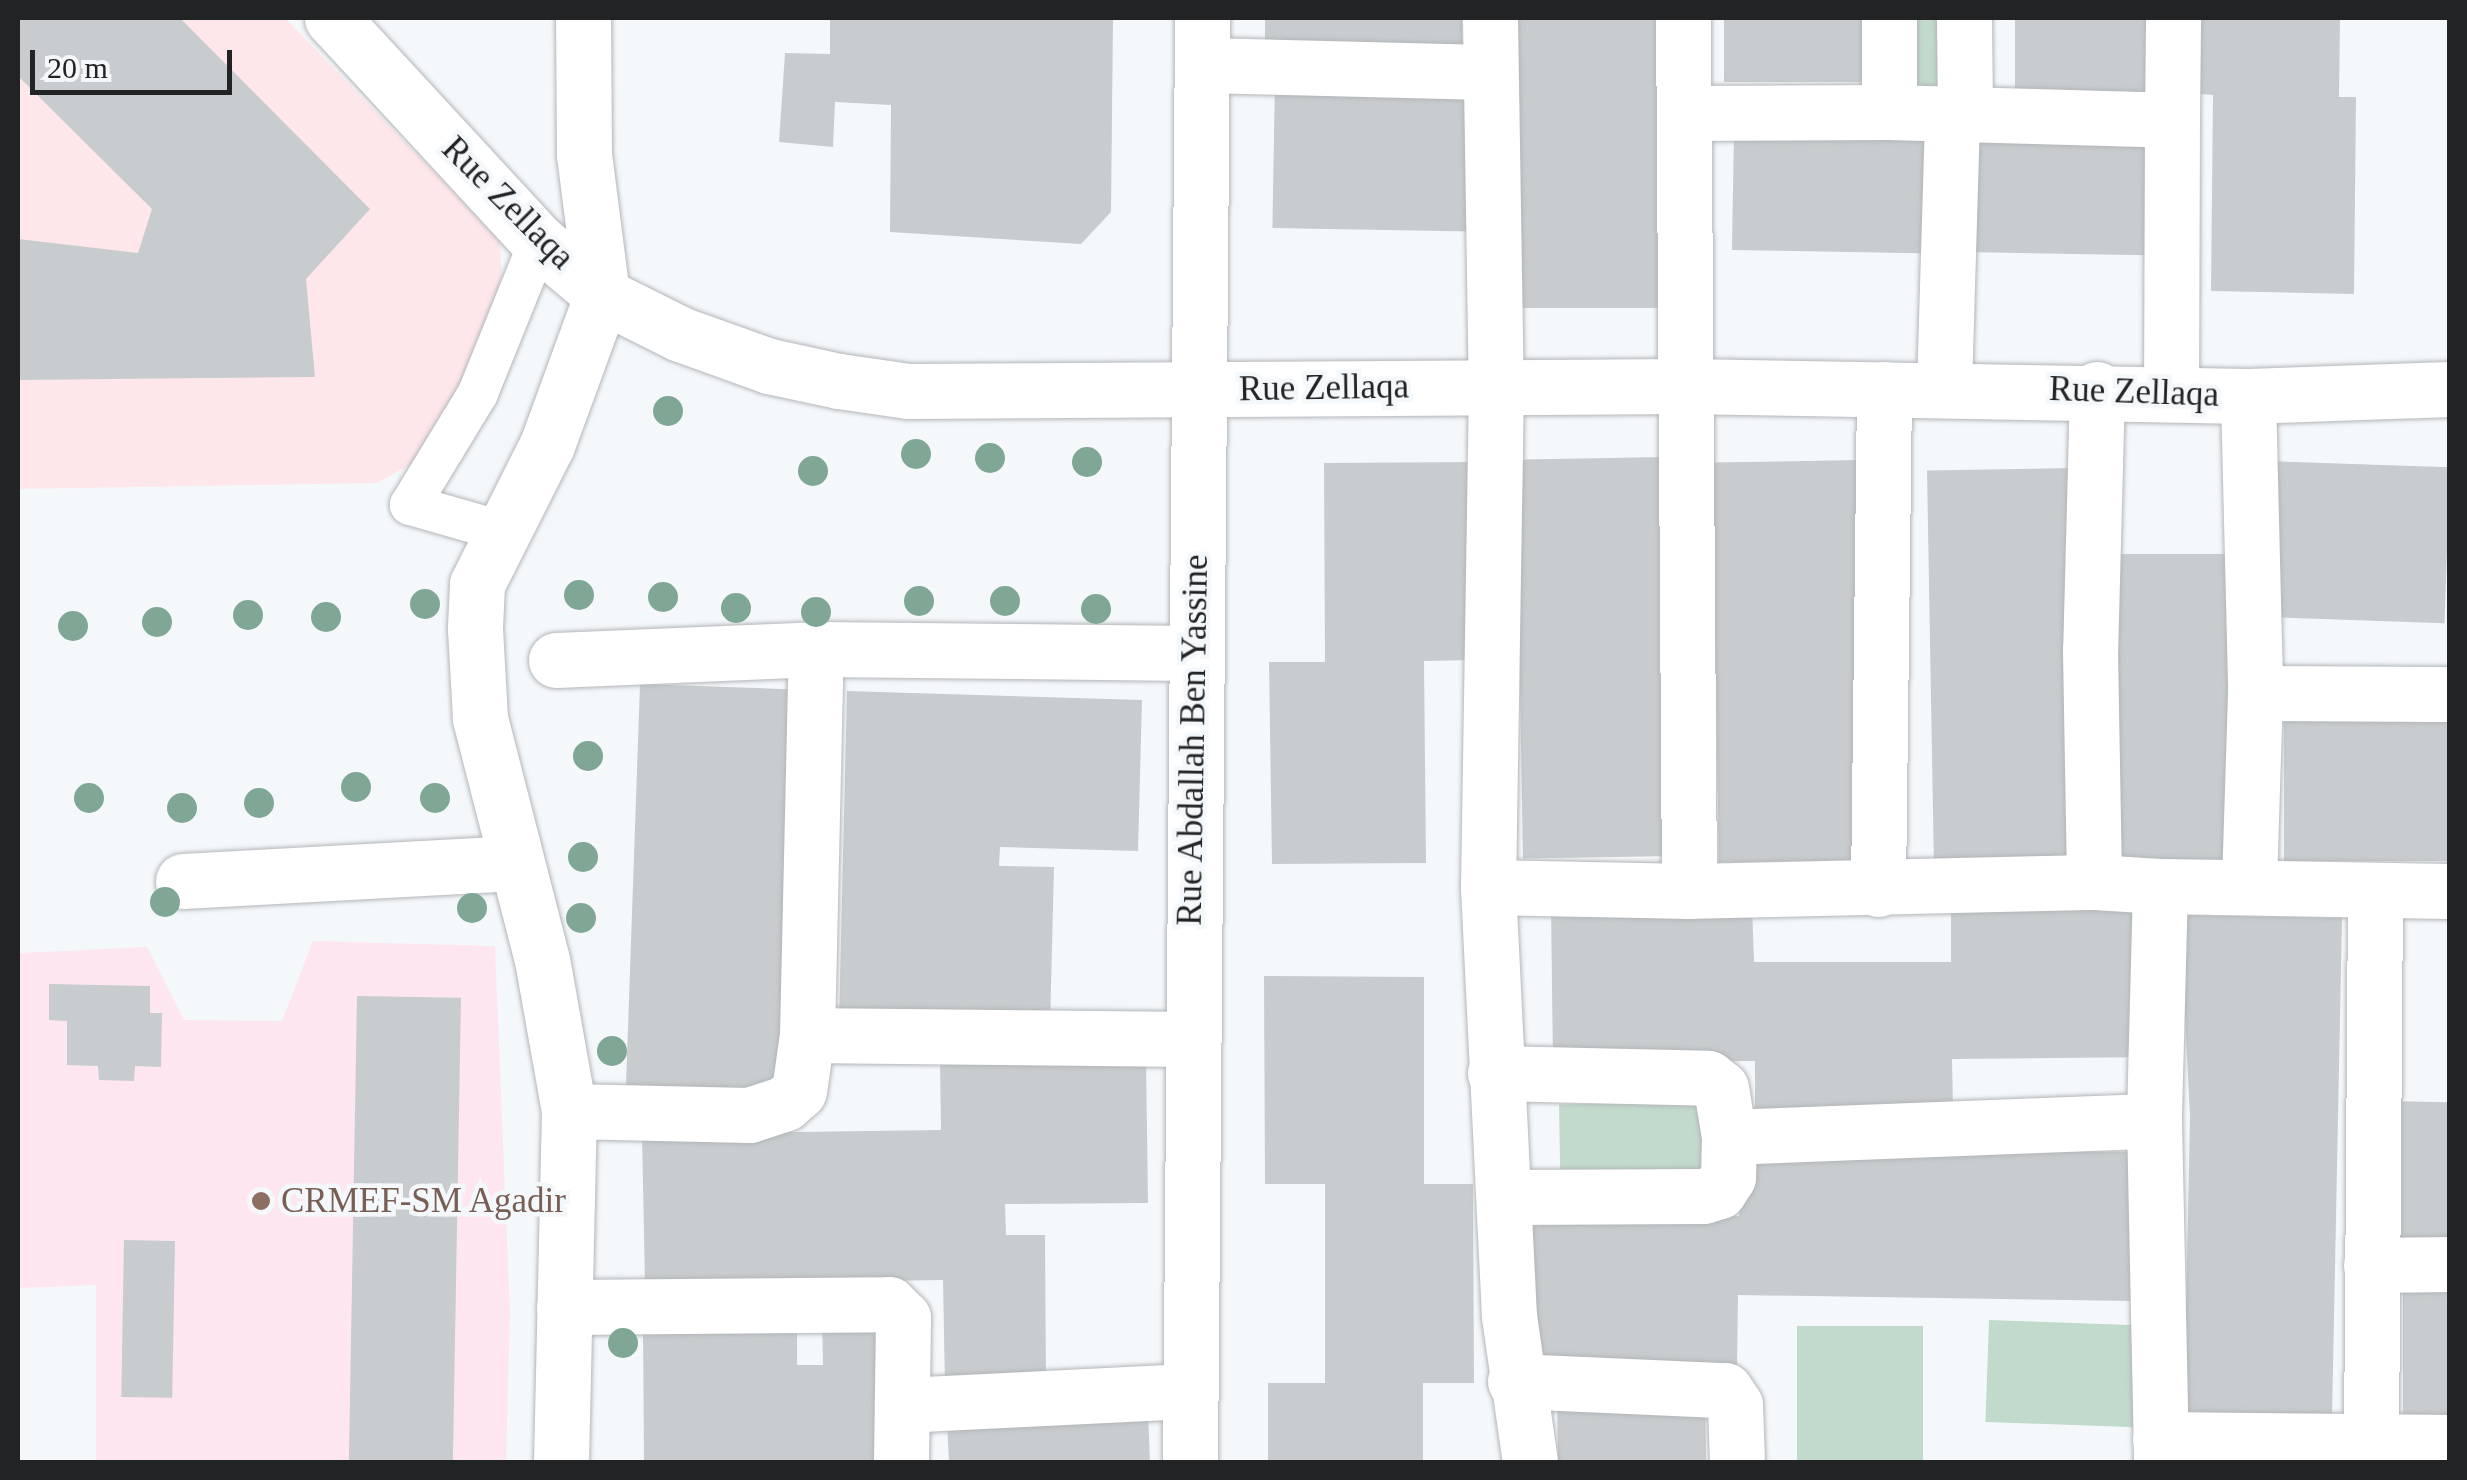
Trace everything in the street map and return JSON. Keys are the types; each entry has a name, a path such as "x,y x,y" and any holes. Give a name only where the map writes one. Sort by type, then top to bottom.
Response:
{"street":[{"name":"Rue Zellaqa","path":"332,18 539,242 602,295 716,347 839,381 908,390 1197,391 1496,385 2097,389 2248,396 2450,389"},
{"path":"561,1462 569,1110 542,960 480,718 476,628 478,584 575,379 602,295 584,155 583,18"},
{"path":"1490,18 1496,385 1488,887 1495,1074 1507,1198 1515,1381 1530,1462"},
{"path":"1683,18 1689,891"},
{"path":"1889,18 1889,112"},
{"path":"1944,388 1964,18"},
{"path":"2171,394 2174,18"},
{"path":"1202,41 1490,72"},
{"name":"Rue Abdallah Ben Yassine","path":"1190,1462 1192,653 1202,41"},
{"path":"1685,114 1889,112 2172,120"},
{"path":"1878,888 1884,388"},
{"path":"2094,882 2090,650 2097,389"},
{"path":"2248,396 2255,693 2249,887"},
{"path":"569,1110 766,1112 799,1091 807,1036 816,649"},
{"path":"556,660 816,649 1192,653"},
{"path":"2255,693 2450,694"},
{"path":"183,881 514,862"},
{"path":"1488,887 1689,891 2094,882 2376,894 2450,891"},
{"path":"2160,886 2154,1122 2161,1451 2371,1440 2450,1442"},
{"path":"2371,1440 2376,894"},
{"path":"807,1036 1190,1039"},
{"path":"1495,1074 1708,1078 1721,1088 1729,1136 1728,1177 1719,1191 1704,1196 1680,1202 1507,1198"},
{"path":"1729,1136 2154,1122"},
{"path":"2371,1265 2450,1264"},
{"path":"564,1307 875,1300 903,1318 901,1462"},
{"path":"1515,1381 1724,1390 1735,1405 1737,1462"},
{"path":"902,1405 1191,1391"}],"lane":[{"path":"505,532 410,505 478,393 539,242"}],"shaded area":[{"path":"18,18 285,18 500,240 504,325 447,444 377,483 18,489"},
{"name":"CRMEF-SM Agadir","path":"313,941 495,946 510,1313 506,1462 96,1462 96,1285 18,1288 18,953 147,947 184,1020 282,1021"}],"green space":[{"path":"1900,18 1955,18 1955,88 1900,88"},
{"path":"1702,1102 1703,1176 1560,1178 1559,1104"},
{"path":"1989,1320 2152,1326 2148,1428 1985,1422"},
{"path":"1797,1326 1923,1326 1923,1462 1797,1462"}],"building":[{"path":"18,18 180,18 370,209 306,279 315,377 18,380 18,239 138,253 152,209 18,76"},
{"path":"830,18 1113,18 1111,212 1081,244 890,232 891,105 835,102 833,147 779,142 785,53 830,54"},
{"path":"1265,18 1462,18 1462,45 1265,45"},
{"path":"1510,18 1659,18 1659,308 1510,308"},
{"path":"1724,18 1871,18 1871,82 1724,82"},
{"path":"2015,18 2158,18 2158,98 2015,98"},
{"path":"2186,18 2340,18 2339,97 2356,97 2354,294 2211,291 2213,95 2186,93"},
{"path":"1275,79 1473,82 1470,231 1272,228"},
{"path":"1734,131 1936,135 1934,254 1732,250"},
{"path":"1966,134 2163,137 2161,255 1964,252"},
{"path":"1664,457 1671,856 1523,859 1516,460"},
{"path":"1860,460 1867,860 1719,863 1712,463"},
{"path":"2268,461 2450,467 2444,623 2263,617"},
{"path":"1472,462 1474,660 1424,661 1426,863 1272,864 1269,662 1325,662 1324,463"},
{"path":"2076,468 2083,866 1934,869 1927,471"},
{"path":"2093,554 2241,554 2241,859 2093,859"},
{"path":"640,684 802,690 788,1090 626,1085"},
{"path":"847,691 1142,700 1138,851 1000,847 999,866 1054,867 1050,1028 839,1021"},
{"path":"2284,712 2450,712 2450,861 2284,861"},
{"path":"1752,906 1754,962 1951,962 1951,910 2154,910 2154,1057 1952,1059 1953,1110 1755,1112 1755,1061 1553,1063 1551,907"},
{"path":"2180,915 2342,918 2332,1418 2184,1414 2190,1116"},
{"path":"1264,976 1424,977 1424,1184 1473,1184 1474,1383 1423,1383 1423,1462 1268,1462 1268,1383 1325,1383 1325,1184 1265,1184"},
{"path":"49,984 150,986 150,1013 162,1013 161,1067 135,1066 134,1081 99,1080 98,1066 67,1065 67,1021 49,1020"},
{"path":"357,996 461,998 453,1462 349,1462"},
{"path":"1146,1059 1148,1203 1005,1204 1006,1235 1045,1235 1046,1387 945,1388 943,1280 645,1285 642,1134 941,1130 940,1061"},
{"path":"2383,1101 2450,1102 2447,1251 2380,1250"},
{"path":"1739,1147 2138,1152 2135,1301 1738,1295 1737,1370 1532,1367 1533,1213 1739,1216"},
{"path":"124,1240 175,1241 172,1398 121,1397"},
{"path":"2403,1278 2450,1278 2450,1426 2403,1426"},
{"path":"822,1320 896,1320 898,1462 644,1462 643,1328 797,1327 797,1365 823,1365"},
{"path":"1705,1396 1706,1462 1558,1462 1557,1399"},
{"path":"1148,1414 1150,1462 949,1462 947,1422"}],"place":[{"name":"CRMEF-SM Agadir","path":"261,1201"}]}
